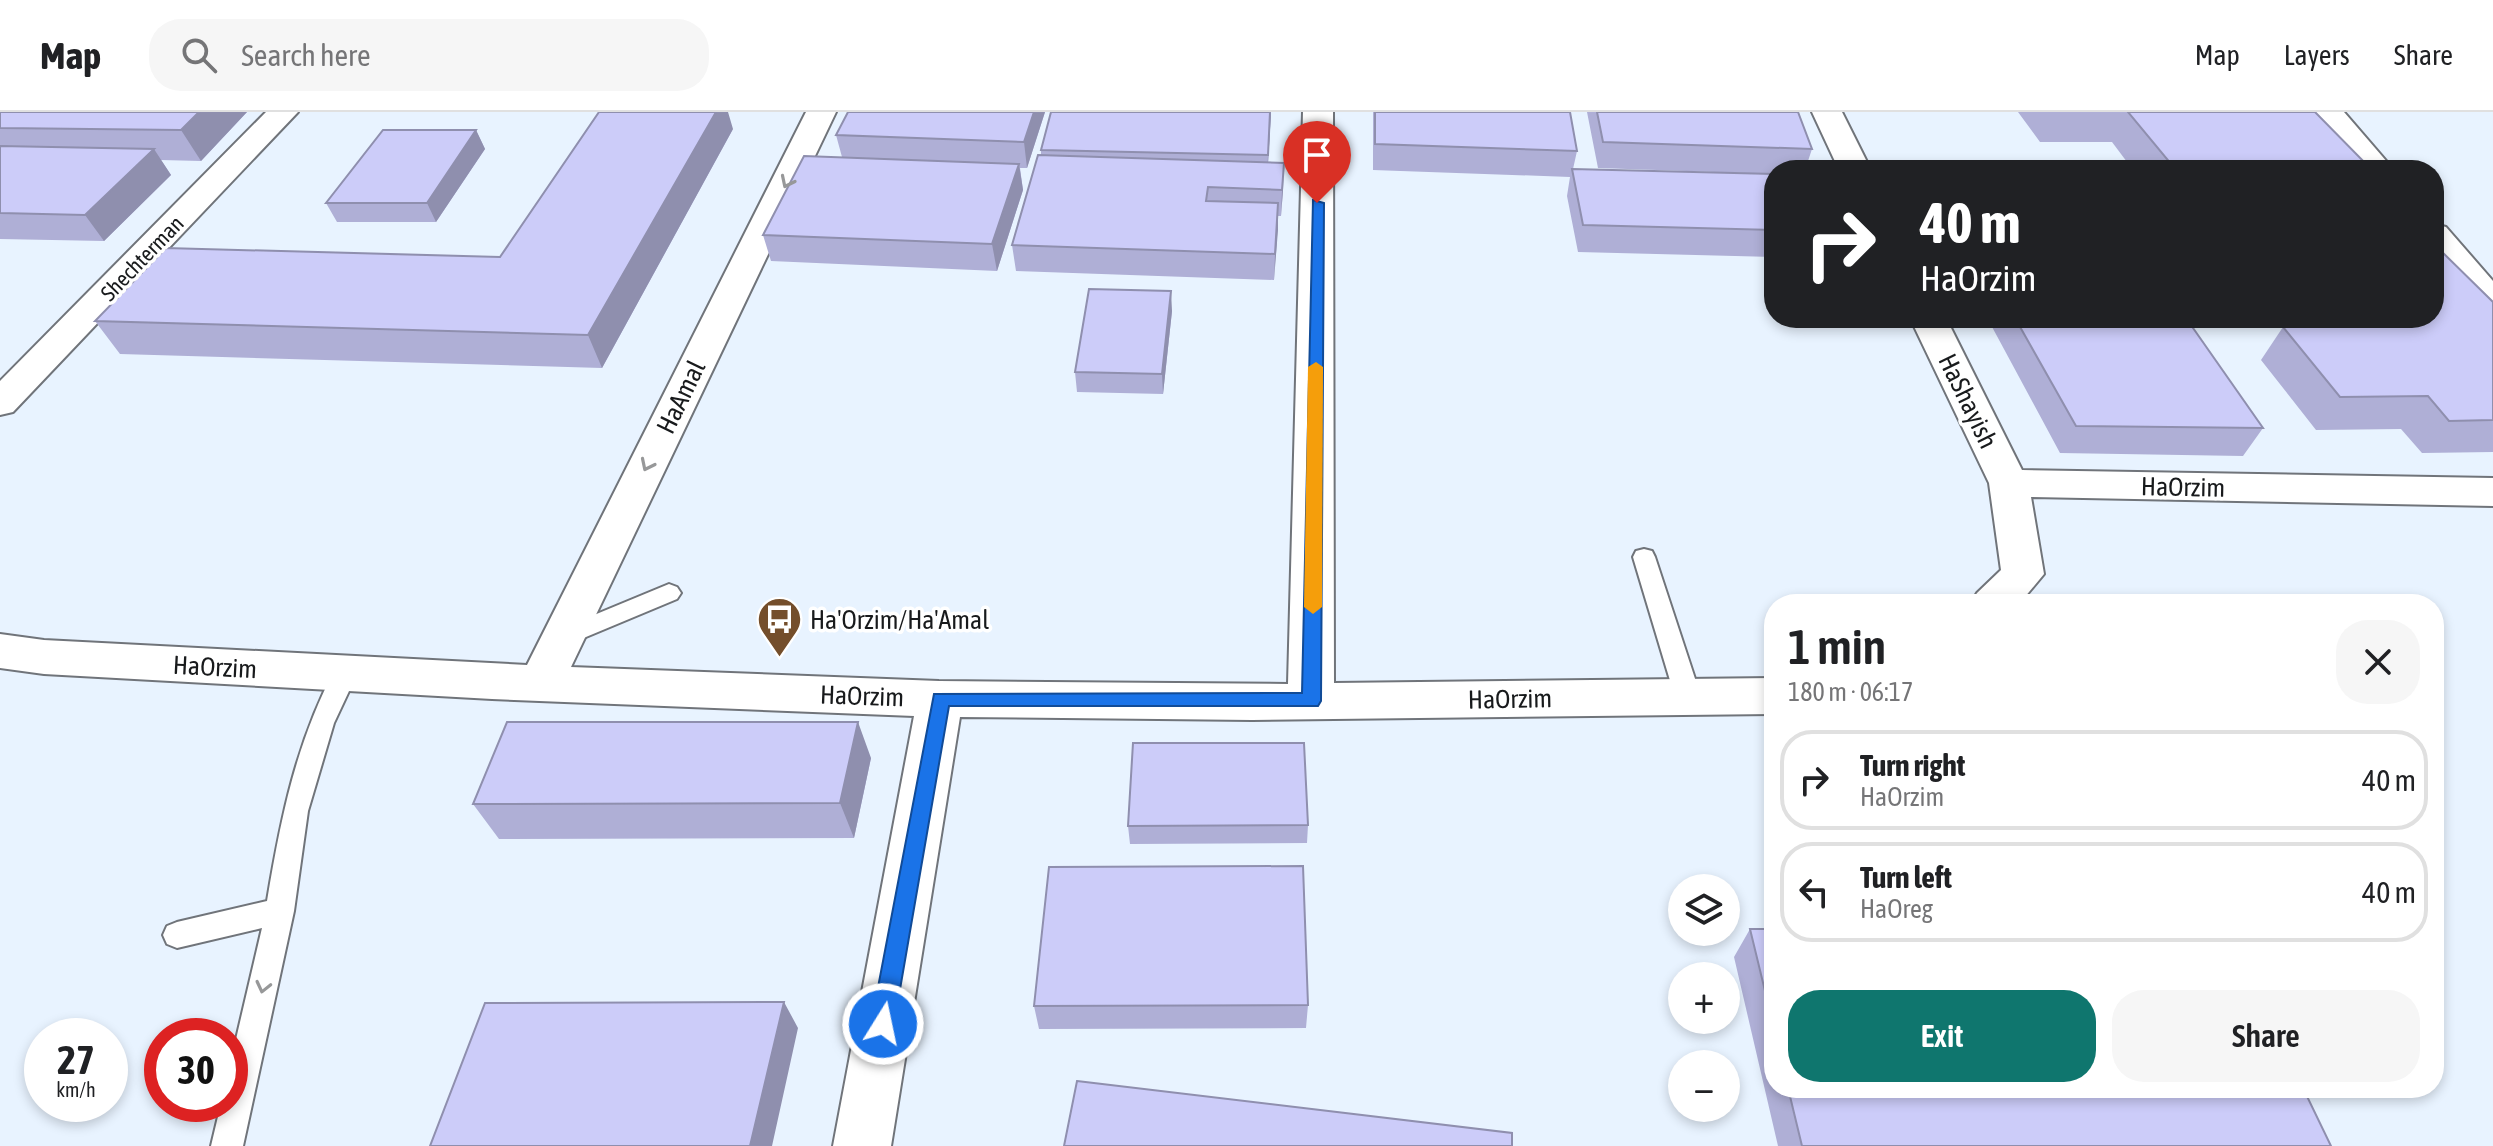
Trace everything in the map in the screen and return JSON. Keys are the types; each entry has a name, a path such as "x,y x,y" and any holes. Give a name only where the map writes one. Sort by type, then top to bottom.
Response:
{"street":[{"name":"Shechterman","path":"0,403 283,112"},
{"name":"HaAmal","path":"541,683 821,112"},
{"path":"1311,701 1318,112"},
{"path":"1827,112 1850,160"},
{"path":"2328,112 2369,160"},
{"path":"2444,246 2493,302"},
{"name":"HaShayish","path":"1933,328 2009,483"},
{"path":"2002,594 2023,574 2009,483"},
{"name":"HaOrzim","path":"2009,483 2493,492"},
{"name":"HaOrzim","path":"0,651 44,657 345,674 940,699 1311,701 1764,696"},
{"path":"862,1146 940,699"}],"lane":[{"path":"1644,557 1688,697"},
{"path":"562,638 669,593"},
{"path":"227,1146 280,911 295,811 321,723 345,674"},
{"path":"177,935 280,911"}],"shaded area":[{"path":"0,112 2493,112 2493,1146 0,1146"}],"building":[{"path":"0,112 199,112 181,130 0,128"},
{"path":"599,112 716,112 588,335 95,321 166,248 500,257"},
{"path":"848,112 1034,112 1024,142 836,135"},
{"path":"1051,112 1270,112 1268,155 1041,150"},
{"path":"1375,112 1570,112 1577,151 1375,144"},
{"path":"1597,112 1798,112 1812,149 1603,142"},
{"path":"2128,112 2315,112 2362,160 2168,160"},
{"path":"383,130 476,130 427,203 326,203"},
{"path":"0,146 154,149 85,215 0,213"},
{"path":"1038,155 1284,163 1282,190 1208,187 1206,201 1278,203 1275,254 1012,245"},
{"path":"804,156 1019,164 992,244 763,235"},
{"path":"1572,169 1764,174 1764,230 1583,225"},
{"path":"2444,254 2493,302 2493,420 2449,421 2428,396 2340,397 2284,328 2444,328"},
{"path":"1089,289 1171,291 1162,374 1075,372"},
{"path":"2021,328 2193,328 2263,428 2076,426"},
{"path":"507,722 858,722 840,803 473,804"},
{"path":"1133,743 1304,743 1308,825 1128,826"},
{"path":"1303,866 1308,1005 1034,1006 1049,867"},
{"path":"1750,929 1764,929 1764,987"},
{"path":"784,1002 750,1146 430,1146 485,1003"},
{"path":"1077,1081 1512,1133 1512,1146 1064,1146"},
{"path":"1790,1098 2308,1098 2331,1146 1802,1146"}],"slow traffic":[{"path":"1313,607 1316,367"}],"place":[{"name":"Ha'Orzim/Ha'Amal","path":"779,659"}],"route":[{"path":"883,1024 940,699 1311,701 1317,203"}]}
